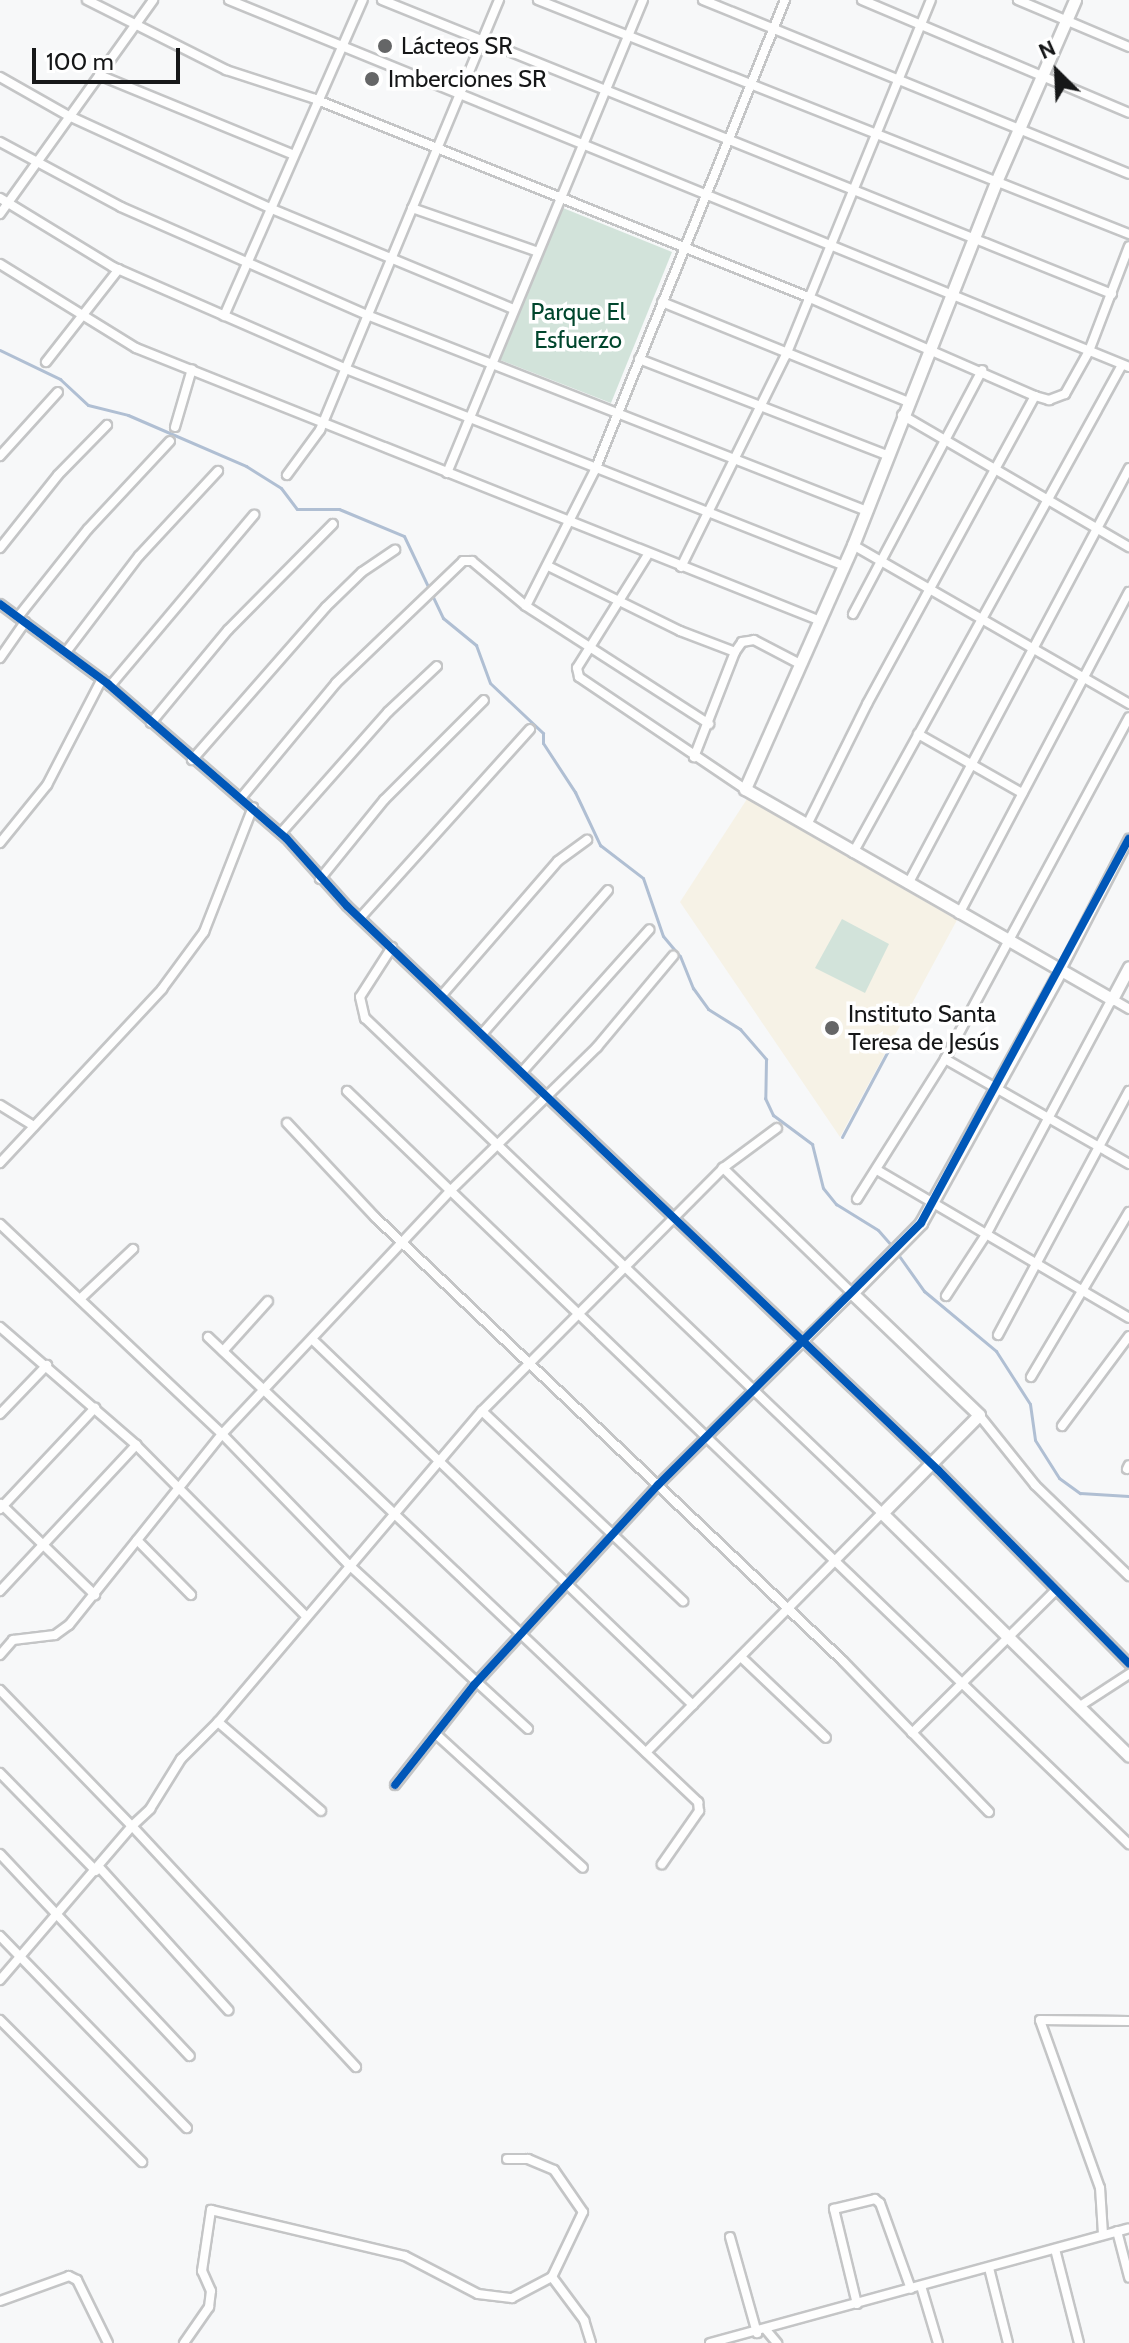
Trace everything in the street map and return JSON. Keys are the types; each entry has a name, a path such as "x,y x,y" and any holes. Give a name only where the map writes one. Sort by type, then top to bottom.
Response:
{"street":[{"path":"87,0 226,70 315,99 682,250 808,297 1049,400 1065,394 1089,351 1129,246"},
{"path":"0,214 4,200 39,160 153,0"},
{"path":"229,0 704,197 1126,366 1045,501 853,853"},
{"path":"224,316 272,209 315,99 363,0"},
{"path":"382,0 1112,294"},
{"path":"287,475 324,418 346,369 499,0"},
{"path":"538,0 1129,234"},
{"path":"447,473 643,0"},
{"path":"703,0 1129,174"},
{"path":"526,606 550,567 595,470 785,0"},
{"path":"862,0 1129,113"},
{"path":"681,567 711,514 786,355 850,189 931,0"},
{"path":"1018,0 1129,47"},
{"path":"745,789 798,663 853,545 996,182 1075,0"},
{"path":"99,75 292,154"},
{"path":"0,77 69,116 272,209 514,309"},
{"path":"0,142 39,160 121,207 367,315 867,511"},
{"path":"4,200 119,269 224,316 595,470 842,565"},
{"path":"412,208 538,252"},
{"path":"0,264 136,348 324,418 647,556 818,620"},
{"path":"46,362 119,269"},
{"path":"662,302 786,355 908,402"},
{"path":"639,359 886,455"},
{"path":"175,427 192,369"},
{"path":"853,614 982,370"},
{"path":"0,456 58,392"},
{"path":"807,825 991,471 1035,396"},
{"path":"902,415 991,471 1129,547"},
{"path":"0,548 58,475 107,425"},
{"path":"0,658 21,620 88,529 170,441"},
{"path":"908,884 969,764 1129,468"},
{"path":"66,652 139,556 218,471"},
{"path":"110,686 254,515"},
{"path":"151,723 228,630 333,524"},
{"path":"853,545 931,587 1129,704"},
{"path":"192,760 326,607 362,572 395,550"},
{"path":"647,556 577,668 579,677 745,789 1005,942 1129,1009"},
{"path":"241,798 336,683 452,568 472,561 526,606 709,724"},
{"path":"550,567 735,652"},
{"path":"959,914 1129,592"},
{"path":"0,604 102,679 192,760 281,833 320,879 360,918 932,1463 1129,1664"},
{"path":"694,757 735,652 742,642 754,640 798,663"},
{"path":"281,833 368,733 437,666"},
{"path":"0,843 47,785 102,679"},
{"path":"320,879 384,800 484,700"},
{"path":"857,1199 945,1059 1005,942 1129,717"},
{"path":"360,918 530,729"},
{"path":"918,734 1022,793"},
{"path":"0,1163 162,989 204,932 253,807"},
{"path":"395,1785 477,1683 658,1485 901,1247 934,1202 1129,839"},
{"path":"442,995 558,861 587,840"},
{"path":"482,1034 608,890"},
{"path":"522,1072 649,930"},
{"path":"392,947 360,997 361,1011 882,1513 1129,1756"},
{"path":"0,1655 20,1637 55,1635 95,1595 222,1434 450,1191 545,1094 597,1047 673,956"},
{"path":"946,1296 987,1233 1129,967"},
{"path":"945,1059 1129,1164"},
{"path":"347,1091 960,1685 1129,1844"},
{"path":"998,1335 1129,1091"},
{"path":"0,1105 34,1126"},
{"path":"287,1123 405,1242 788,1609 989,1812"},
{"path":"0,1980 150,1809 181,1759 218,1722 393,1512 482,1411 723,1168 777,1128"},
{"path":"723,1168 979,1415 1035,1485 1129,1576"},
{"path":"877,1170 1036,1260 1129,1318"},
{"path":"1031,1377 1087,1290 1129,1212"},
{"path":"0,1224 222,1434 349,1565 528,1729"},
{"path":"80,1299 133,1249"},
{"path":"223,1351 268,1301"},
{"path":"0,1327 136,1445 306,1616"},
{"path":"1062,1426 1129,1336"},
{"path":"208,1337 701,1807 662,1864"},
{"path":"313,1340 693,1705"},
{"path":"0,1414 47,1365"},
{"path":"95,1408 1,1506 95,1595"},
{"path":"482,1411 683,1601"},
{"path":"646,1752 979,1415"},
{"path":"0,1591 136,1445"},
{"path":"137,1540 191,1595"},
{"path":"912,1733 1056,1590"},
{"path":"741,1657 826,1738"},
{"path":"1080,1706 1129,1674"},
{"path":"0,1690 132,1826 356,2067"},
{"path":"218,1722 321,1811"},
{"path":"437,1735 583,1868"},
{"path":"0,1773 97,1869 228,2010"},
{"path":"0,1854 60,1913 190,2056"},
{"path":"0,1936 187,2128"},
{"path":"0,2020 142,2162"},
{"path":"1103,2234 1100,2188 1040,2020 1129,2021"},
{"path":"184,2343 209,2307 211,2291 202,2271 211,2210 405,2256 478,2294 512,2298 552,2277 583,2212 554,2170 528,2159 507,2159"},
{"path":"857,2304 834,2209 875,2199 880,2203 911,2289"},
{"path":"710,2343 740,2339 1129,2228"},
{"path":"1117,2231 1129,2277"},
{"path":"730,2237 762,2332 777,2343"},
{"path":"1055,2249 1079,2343"},
{"path":"989,2268 1008,2343"},
{"path":"0,2301 69,2276 77,2280 108,2343"},
{"path":"552,2277 584,2320 591,2343"},
{"path":"921,2286 938,2343"}],"shaded area":[{"name":"Instituto Santa Teresa de Jesús","path":"747,799 957,920 840,1137 680,902"}],"green space":[{"name":"Parque El Esfuerzo","path":"563,208 672,252 611,403 500,360"},
{"path":"842,919 889,944 865,993 815,968"}],"waterway":[{"path":"0,350 60,379 88,405 128,415 246,466 281,488 297,509 339,509 404,536 443,618 476,645 490,683 543,733 543,743 575,792 600,845 643,878 663,936 680,956 693,988 708,1009 740,1029 766,1059 765,1098 773,1115 812,1144 823,1188 836,1204 878,1230 893,1247"},
{"path":"842,1137 888,1051 874,1044"},
{"path":"897,1253 924,1291 996,1351 1030,1404 1035,1440 1059,1478 1080,1493 1129,1496"}],"cycle path":[{"path":"0,604 108,684 286,838 347,906 938,1470 1129,1664"},
{"path":"395,1785 474,1685 658,1485 921,1223 1129,839"}],"place":[{"name":"Lácteos SR","path":"385,46"},
{"name":"Imberciones SR","path":"372,79"},
{"name":"Instituto Santa Teresa de Jesús","path":"832,1028"}]}
